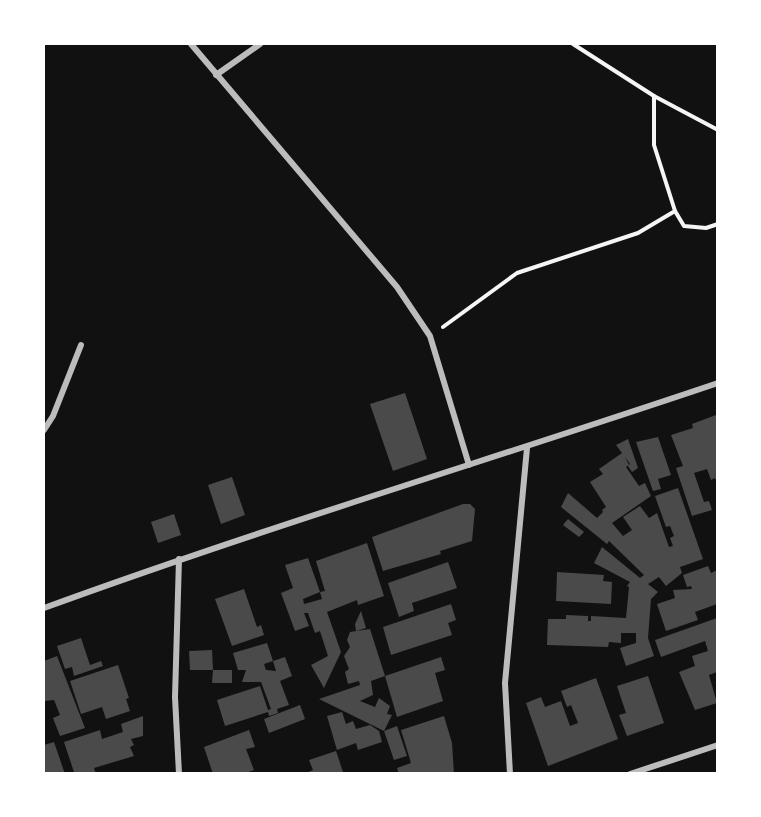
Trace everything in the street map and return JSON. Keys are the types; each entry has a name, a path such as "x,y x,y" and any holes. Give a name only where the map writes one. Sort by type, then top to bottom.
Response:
{"street":[{"path":"191,44 397,287 430,336 469,465"},
{"path":"216,75 260,44"},
{"path":"44,430 81,345"},
{"path":"44,608 179,559 527,448 717,383"},
{"path":"510,774 505,682 527,448"},
{"path":"179,559 175,697 179,774"},
{"path":"630,774 717,746"}],"path":[{"path":"573,44 654,96 717,130"},
{"path":"654,96 654,145 675,211 684,226 706,228 717,224"},
{"path":"430,336 517,273 638,233 675,211"}],"building":[{"path":"405,393 427,459 393,471 370,404"},
{"path":"716,415 717,483 715,478 711,480 707,469 694,473 704,502 709,501 712,510 692,516 676,468 683,466 671,435 693,428 692,424"},
{"path":"658,437 671,475 658,479 661,489 653,491 636,442"},
{"path":"628,439 638,468 632,472 629,465 626,467 639,486 645,483 651,496 612,523 623,536 632,530 623,517 640,506 649,518 657,513 669,547 673,546 670,538 674,536 670,526 666,527 655,496 678,488 703,559 680,567 682,573 666,586 659,577 648,584 658,592 651,599 648,638 654,656 626,666 620,648 636,643 636,633 621,633 621,643 609,642 608,647 547,645 548,619 566,619 566,615 588,616 588,621 591,621 591,616 626,618 629,587 627,586 630,582 594,563 602,547 640,578 644,575 609,541 607,544 561,507 568,493 597,518 603,512 602,510 606,507 590,482 603,474 599,469 622,453 616,445"},
{"path":"232,477 245,515 221,524 208,485"},
{"path":"463,504 470,504 475,509 472,541 440,551 441,554 383,571 372,537"},
{"path":"174,514 181,535 158,543 151,522"},
{"path":"568,519 584,532 579,537 563,525"},
{"path":"367,543 384,596 358,605 357,600 327,612 341,652 324,688 311,665 328,656 320,631 315,633 308,613 304,613 309,626 295,631 281,593 293,588 285,565 308,558 320,592 325,591 316,561","holes":["320,592 322,599 304,604 303,599"]},
{"path":"448,562 457,588 412,603 414,611 399,617 388,583"},
{"path":"708,566 711,573 717,570 717,604 695,612 698,620 666,631 657,604 675,598 673,590 692,589 691,586 687,587 683,575"},
{"path":"557,572 604,575 603,581 612,582 611,604 556,601"},
{"path":"244,589 257,627 261,625 264,635 232,646 215,599"},
{"path":"451,604 456,620 448,623 452,635 391,655 383,627"},
{"path":"361,611 366,628 356,631 355,624"},
{"path":"717,618 717,672 709,675 717,703 695,710 679,672 695,666 692,656 708,651 705,641 661,657 655,640"},
{"path":"370,629 385,676 371,681 373,695 360,701 375,707 379,698 390,706 387,714 392,715 384,731 319,699 360,685 359,681 348,684 345,672 349,669 344,656 350,647 347,640 350,632"},
{"path":"81,638 90,665 101,661 103,666 74,676 72,667 65,669 57,646"},
{"path":"267,643 273,661 285,657 292,676 280,681 289,705 277,709 278,713 269,716 268,712 225,726 217,700 260,686 268,710 271,709 261,682 242,682 246,670 238,670 233,653","holes":["273,661 276,671 266,670 264,664"]},
{"path":"212,650 213,670 190,670 189,651"},
{"path":"57,656 85,728 60,736 53,718 60,715 54,700 45,701 44,699 44,661"},
{"path":"441,657 445,670 435,673 443,701 397,717 385,676"},
{"path":"118,665 129,698 126,699 130,711 106,719 102,707 81,714 70,681"},
{"path":"213,670 232,670 232,683 212,683"},
{"path":"648,676 664,723 627,736 619,715 626,713 617,686"},
{"path":"596,678 618,739 548,766 526,703 541,697 545,707 561,701 570,726 578,723 571,705 567,707 561,691"},
{"path":"300,705 305,719 269,733 264,719"},
{"path":"342,712 346,724 353,721 356,729 370,725 379,731 382,742 358,750 356,743 337,750 327,716"},
{"path":"143,716 143,736 131,739 134,745 130,747 134,756 94,768 96,774 70,774 74,772 64,742 100,730 102,739 123,732 121,724"},
{"path":"444,716 452,743 454,774 399,774 397,768 411,763 401,730"},
{"path":"397,726 407,756 394,760 384,731"},
{"path":"249,730 255,747 246,749 254,770 243,774 213,774 204,747"},
{"path":"54,742 65,774 46,774 44,745"},
{"path":"336,751 343,772 304,774 313,770 309,760"}]}
